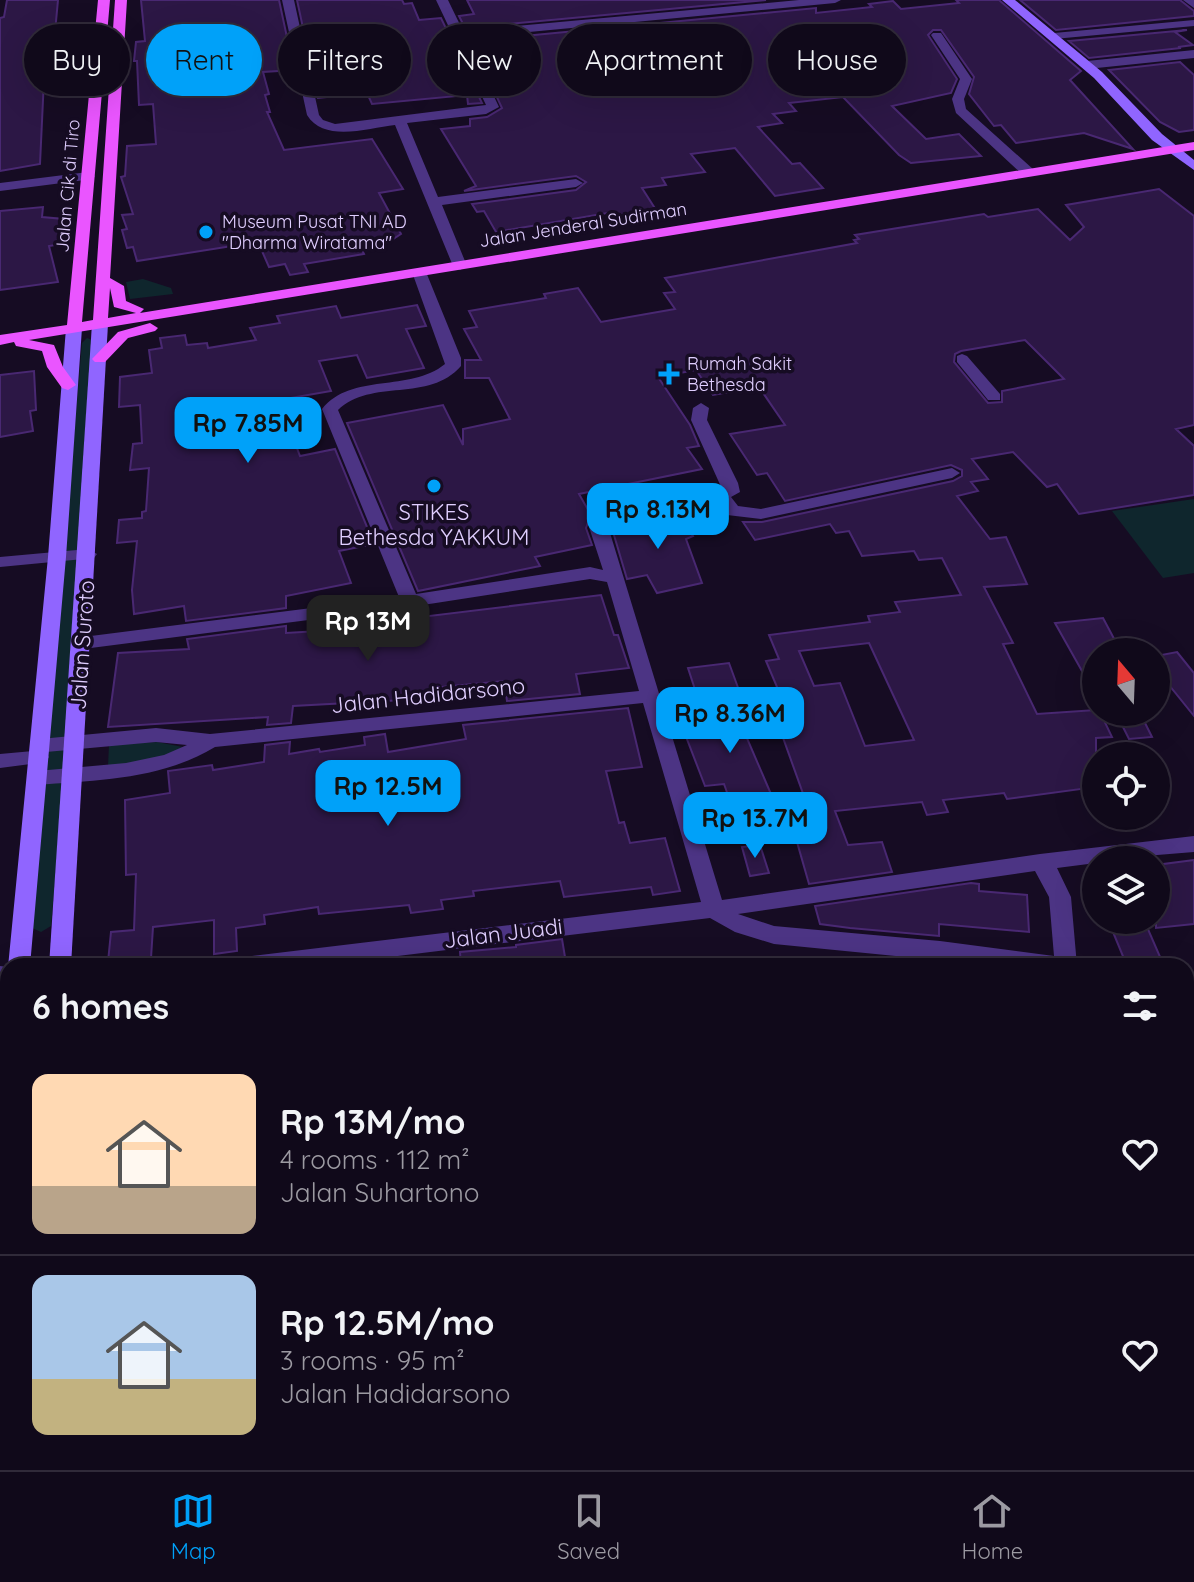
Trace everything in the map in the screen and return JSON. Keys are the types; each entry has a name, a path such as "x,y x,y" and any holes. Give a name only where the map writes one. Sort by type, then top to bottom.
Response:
{"main road":[{"name":"Jalan Cik di Tiro","path":"74,328 104,0"},
{"name":"Jalan Cik di Tiro","path":"100,324 121,0"},
{"path":"1008,0 1087,65 1173,150 1194,166"},
{"name":"Jalan Jenderal Sudirman","path":"0,339 1194,146"},
{"path":"88,176 109,173"},
{"path":"101,279 117,286 119,304 137,309"},
{"path":"0,339 12,327 54,317 77,298"},
{"path":"100,359 126,333 175,322 202,307"},
{"name":"Jalan Suroto","path":"61,958 83,643 100,324"},
{"name":"Jalan Suroto","path":"20,958 57,557 74,328"},
{"path":"0,339 47,346 56,370 68,385"}],"street":[{"path":"288,0 313,115 318,123 335,128 493,107 488,96"},
{"path":"442,0 455,24"},
{"path":"541,24 635,12 835,0"},
{"path":"1189,0 1194,5"},
{"path":"1054,36 1194,23"},
{"path":"937,35 966,79 958,99 960,110 1029,173"},
{"path":"1087,65 1194,54"},
{"path":"400,121 460,266"},
{"path":"0,187 88,176"},
{"path":"434,202 576,183"},
{"path":"410,601 330,409 342,398 422,383 453,366 453,358 419,272"},
{"path":"962,359 994,397"},
{"path":"701,408 699,420 731,488 729,495 599,520 598,527 714,909 739,925 774,935 1003,958"},
{"path":"722,497 733,511 761,514 952,473"},
{"path":"0,562 88,554"},
{"path":"83,643 410,601 590,573 615,578"},
{"name":"Jalan Hadidarsono","path":"39,760 75,743 156,735 210,741 651,696"},
{"name":"Jalan Hadidarsono","path":"39,760 73,774 164,763 189,755 210,741"},
{"path":"0,761 39,760"},
{"name":"Jalan Juadi","path":"310,958 714,909 1040,862 1194,844"},
{"path":"1040,862 1053,874 1060,892 1065,958"}],"shaded area":[{"path":"143,279 171,288 173,294 130,299 126,282"},
{"path":"87,338 92,340 62,801 51,926 41,932 32,928 82,343"},
{"path":"1194,499 1194,573 1163,578 1112,511"},
{"path":"157,742 183,747 157,760 108,766 109,745"}],"building":[{"path":"7,0 58,0 56,24 24,24 24,96 43,96 40,164 0,171 0,18 4,17"},
{"path":"141,0 279,0 284,24 278,24 278,71 263,72 269,94 265,95 270,112 267,112 284,150 372,139 403,189 379,193 401,234 387,243 361,247 364,254 304,264 308,272 290,275 285,264 269,267 258,242 137,261 133,247 127,248 122,230 127,229 122,215 133,214 121,177 125,176 127,146 156,144 153,104 139,105 137,61 134,61 136,42 145,41"},
{"path":"297,0 402,0 404,4 412,3 419,20 441,18 444,24 427,24 427,96 456,96 372,104 368,96 411,96 411,24 302,24"},
{"path":"467,0 766,0 508,24 463,24 459,16 474,14"},
{"path":"956,0 999,0 1081,71 1070,80 1133,149 1084,133 1016,143 1001,125 994,126 969,94 974,77 941,30 933,30 928,35 957,79 951,93 892,106 926,139 959,134 981,156 911,163 899,155 843,97 789,103 796,111 773,114 782,123 758,127 792,164 800,163 823,188 775,196 735,148 691,154 705,172 662,178 666,185 642,188 656,210 615,215 613,212 496,232 484,211 477,212 472,204 576,190 586,182 576,176 464,191 476,186 441,129 470,126 470,119 487,117 502,108 496,96 541,96 541,34 557,33 557,96 752,96 752,24 649,24 816,8 816,13 872,7 869,4 893,1 901,9 959,3"},
{"path":"1020,0 1180,0 1194,11 1194,16 1056,30"},
{"path":"1187,30 1175,32 1193,45 1089,58 1069,41"},
{"path":"1180,62 1194,75 1194,130 1179,132 1160,122 1109,70"},
{"path":"467,96 479,96 482,103 468,104"},
{"path":"1159,189 1194,216 1194,425 1176,429 1194,446 1194,495 1079,514 1057,484 1047,487 1013,452 972,459 988,479 971,482 978,491 957,496 990,539 1006,537 1027,584 984,587 1013,643 1003,644 1037,714 1082,711 1082,726 1107,726 1112,737 1082,742 1082,789 1007,799 1004,793 943,800 948,812 927,815 922,802 835,811 848,845 882,842 892,872 809,884 795,835 815,827 777,721 791,720 766,661 779,659 769,635 870,622 868,616 900,612 895,602 961,595 942,558 919,560 914,551 862,556 849,531 836,533 830,524 755,540 743,522 762,522 953,481 962,476 962,470 951,465 785,501 767,473 757,475 730,434 785,425 759,387 713,395 696,370 658,377 690,425 699,446 687,448 702,469 579,494 591,515 586,528 592,545 535,557 540,566 418,591 347,423 443,405 463,445 463,429 510,419 489,378 465,378 465,360 481,360 464,329 477,327 469,311 546,298 544,294 578,288 601,322 675,309 664,293 675,292 665,278 857,243 854,240 859,239 855,235 984,214 988,217 1038,209 1070,240 1084,227 1066,205","holes":["1025,340 1064,379 1002,391 1002,402 988,403 954,362 955,354","869,643 914,740 865,746 840,683 814,686 799,651"]},
{"path":"43,207 42,217 64,219 62,244 49,246 58,282 0,290 0,211"},
{"path":"417,305 426,326 406,329 424,368 367,378 357,355 319,361 331,391 279,400 300,456 335,449 374,544 339,551 351,583 286,596 286,608 186,621 184,606 134,614 132,590 137,541 117,543 119,520 142,518 142,512 146,511 149,468 130,470 133,444 142,443 140,405 119,407 120,377 152,373 149,350 162,348 160,338 185,335 187,345 207,343 208,348 256,340 250,328 280,323 277,316 336,306 341,318"},
{"path":"34,371 36,410 30,411 33,431 0,437 0,375"},
{"path":"676,511 693,536 686,539 702,583 657,593 647,575 627,579 611,525"},
{"path":"601,595 629,668 576,674 580,694 507,701 504,681 432,688 433,694 403,697 403,700 293,706 291,723 267,725 268,717 108,727 118,653 189,649 187,639 286,626 286,633 336,630 335,626 354,623 352,618 411,610 413,618"},
{"path":"1103,618 1114,638 1082,638 1082,671 1055,623"},
{"path":"1177,652 1194,673 1194,716 1170,686 1170,653"},
{"path":"729,663 740,693 728,694 789,836 745,843 724,784 705,786 680,721 704,717 688,668"},
{"path":"628,708 642,767 606,771 619,823 624,822 630,843 665,838 680,891 653,895 651,887 564,897 560,881 473,891 474,896 441,900 443,909 411,913 409,905 319,914 318,907 264,915 265,924 236,928 237,951 214,954 214,920 153,927 151,958 108,958 111,932 134,930 136,874 126,875 125,800 170,793 168,771 212,765 213,770 264,762 265,745 290,742 289,754 319,749 320,752 365,745 364,737 385,734 388,752 466,739 463,725"},
{"path":"1122,726 1146,726 1152,737 1129,739"},
{"path":"760,845 769,873 750,876 742,847"},
{"path":"1194,860 1194,924 1170,927 1170,863"},
{"path":"979,884 979,891 1027,895 1029,932 939,924 939,936 850,928 820,924 815,906"},
{"path":"1114,934 1150,934 1161,958 1124,958"},
{"path":"562,939 565,958 460,958 460,952"}],"place":[{"name":"Museum Pusat TNI AD \"Dharma Wiratama\"","path":"206,232"},
{"name":"Rumah Sakit Bethesda","path":"669,374"},
{"name":"STIKES Bethesda YAKKUM","path":"434,486"}]}
